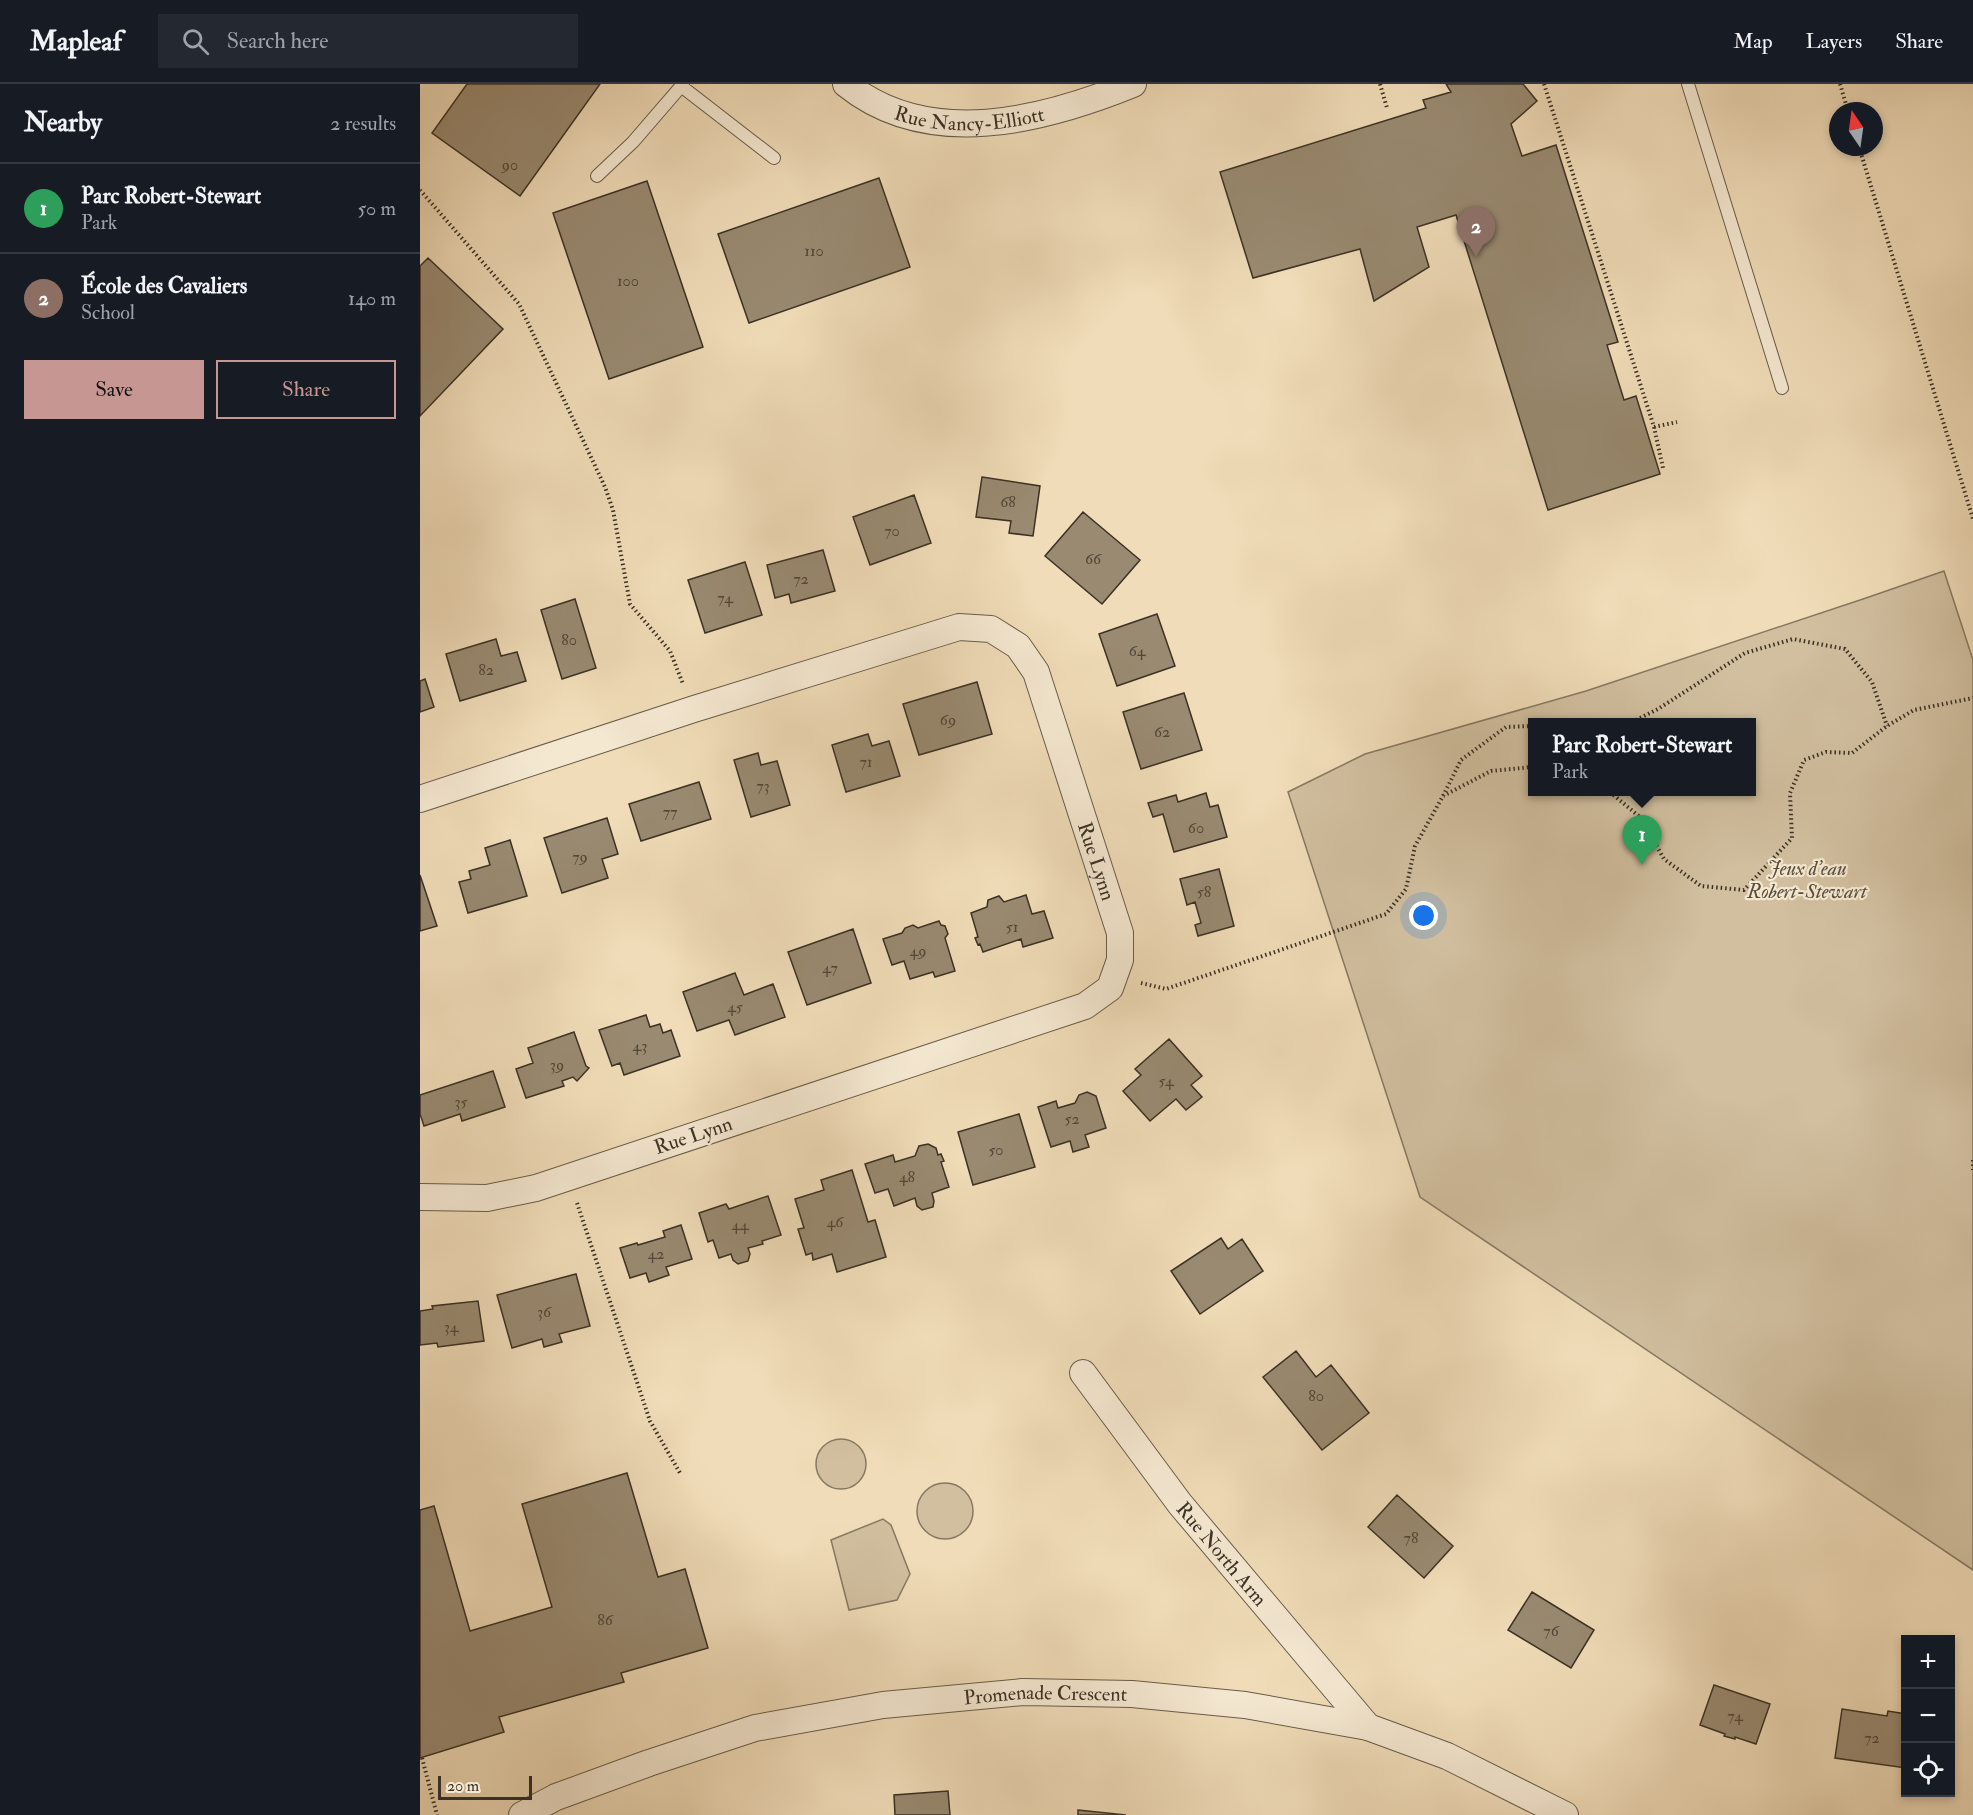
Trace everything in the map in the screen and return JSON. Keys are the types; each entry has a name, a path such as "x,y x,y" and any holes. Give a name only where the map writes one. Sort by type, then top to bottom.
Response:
{"street":[{"name":"Rue Nancy-Elliott","path":"846,84 888,109 915,118 954,125 1002,122 1043,113 1080,103 1133,84"},
{"name":"Rue Lynn","path":"420,799 694,709 959,627 991,629 1018,646 1036,672 1120,933 1120,960 1110,988 1086,1006 536,1188 487,1198 420,1197"},
{"name":"Rue North Arm","path":"1083,1373 1180,1504 1368,1727"},
{"name":"Promenade Crescent","path":"522,1815 556,1797 755,1728 883,1705 1023,1692 1132,1694 1245,1706 1368,1727 1447,1756 1564,1815"}],"lane":[{"path":"1689,84 1782,388"},
{"path":"597,176 633,142 682,85 774,158"}],"path":[{"path":"1380,84 1387,108"},
{"path":"1544,84 1654,427 1663,468"},
{"path":"1840,84 1845,102"},
{"path":"1862,156 1973,519"},
{"path":"420,190 519,304 605,487 613,510 630,604 670,651 694,709"},
{"path":"1654,427 1677,422"},
{"path":"1641,718 1746,653 1793,639 1845,649 1872,682 1887,726"},
{"path":"1615,796 1641,818 1664,859 1673,866 1701,886 1744,890 1792,838 1790,793 1804,760 1826,752 1852,753 1887,726 1914,710 1973,698"},
{"path":"1114,976 1166,989 1386,914 1406,889 1415,846 1461,760 1506,727 1528,726"},
{"path":"1443,796 1491,771 1528,767"},
{"path":"1973,1160 1973,1170"},
{"path":"568,1177 650,1420 680,1473"},
{"path":"422,1758 437,1815"},
{"path":"420,1780 427,1778"}],"green space":[{"name":"Jeux d'eau Robert-Stewart","path":"1944,571 1973,660 1973,1570 1420,1197 1288,792 1365,754 1586,691"},
{"path":"836,1439 846,1439 859,1446 866,1459 866,1469 859,1482 846,1489 836,1489 827,1485 820,1478 816,1469 816,1459 820,1450 827,1443"},
{"path":"945,1483 956,1485 965,1491 971,1500 973,1511 971,1522 965,1531 956,1537 945,1539 934,1537 925,1531 919,1522 917,1511 919,1500 925,1491 934,1485"},
{"path":"883,1519 891,1525 910,1574 897,1600 849,1610 831,1540"}],"building":[{"path":"467,84 600,84 520,196 432,133"},
{"path":"1446,84 1523,84 1537,101 1511,124 1522,156 1556,145 1618,342 1607,345 1624,400 1636,396 1660,474 1548,510 1456,215 1417,227 1429,267 1374,301 1360,249 1253,278 1220,172 1426,108 1423,100 1451,92"},
{"path":"879,178 910,267 749,323 718,234"},
{"path":"647,181 703,347 609,379 553,213"},
{"path":"428,258 503,329 420,416 420,266"},
{"path":"982,477 1040,486 1033,536 1009,533 1011,521 976,517"},
{"path":"914,495 931,543 870,565 853,517"},
{"path":"1083,512 1140,560 1102,604 1045,556"},
{"path":"823,550 835,591 791,603 789,594 775,598 767,565"},
{"path":"745,562 762,615 705,633 688,580"},
{"path":"575,599 596,668 562,679 541,610"},
{"path":"1157,614 1175,666 1117,686 1099,634"},
{"path":"496,639 501,656 517,652 526,681 460,701 446,654"},
{"path":"425,679 434,707 420,712 420,681"},
{"path":"977,682 992,734 919,755 903,704"},
{"path":"1184,693 1202,750 1141,769 1123,712"},
{"path":"868,734 872,746 889,741 900,776 846,792 832,745"},
{"path":"758,753 761,765 777,761 790,805 751,817 734,760"},
{"path":"699,782 711,819 641,841 629,804"},
{"path":"1206,793 1210,807 1218,805 1227,837 1174,852 1163,814 1153,817 1148,803 1176,795 1178,802"},
{"path":"607,818 618,854 602,859 608,878 562,893 544,838"},
{"path":"510,840 527,896 468,913 459,882 471,879 469,871 490,865 485,848"},
{"path":"1219,869 1234,926 1198,936 1195,925 1201,923 1195,902 1187,905 1180,879"},
{"path":"420,875 437,926 420,931"},
{"path":"1026,895 1032,914 1044,911 1053,938 1023,947 1021,939 983,952 975,938 978,937 971,913 987,907 988,900 999,896 1004,902"},
{"path":"939,921 945,926 948,934 945,938 955,971 935,977 933,972 910,979 904,961 892,965 883,939 902,933 905,928 913,925 918,928"},
{"path":"853,929 871,983 807,1005 788,952"},
{"path":"735,973 744,995 773,984 785,1017 735,1035 729,1020 697,1031 683,992"},
{"path":"646,1015 650,1027 660,1024 663,1033 671,1030 680,1056 624,1075 620,1063 612,1066 599,1030"},
{"path":"574,1032 586,1066 589,1068 577,1081 573,1077 562,1081 564,1086 526,1098 516,1069 533,1063 528,1048"},
{"path":"1169,1039 1202,1076 1191,1085 1202,1097 1186,1110 1176,1099 1150,1121 1123,1091 1141,1075 1135,1069"},
{"path":"493,1071 505,1107 462,1121 460,1114 424,1126 420,1114 420,1095"},
{"path":"1087,1092 1096,1096 1106,1128 1085,1135 1089,1147 1073,1152 1070,1141 1051,1147 1038,1107 1056,1101 1058,1108 1075,1103 1079,1095"},
{"path":"1019,1114 1035,1167 973,1185 958,1132"},
{"path":"928,1144 936,1148 938,1155 941,1154 944,1161 941,1162 949,1187 932,1193 933,1207 922,1210 917,1206 915,1198 894,1206 888,1189 875,1193 865,1164 893,1155 895,1162 915,1156 919,1146"},
{"path":"852,1170 868,1222 875,1220 886,1257 837,1272 832,1254 813,1260 812,1253 806,1255 798,1229 804,1228 795,1199 824,1190 821,1180"},
{"path":"768,1196 781,1235 748,1248 750,1254 748,1261 738,1264 733,1260 731,1254 719,1258 713,1240 708,1242 699,1213 726,1204 729,1209"},
{"path":"681,1225 692,1259 666,1267 669,1275 649,1282 646,1273 630,1278 620,1248 665,1237 663,1231"},
{"path":"1221,1238 1228,1249 1242,1239 1263,1271 1200,1314 1171,1271"},
{"path":"576,1274 590,1326 559,1334 562,1342 544,1347 542,1339 512,1348 497,1295"},
{"path":"478,1301 484,1341 438,1347 437,1343 420,1345 420,1311 433,1309 432,1306"},
{"path":"1296,1351 1316,1377 1331,1365 1369,1413 1322,1450 1263,1377"},
{"path":"627,1473 658,1577 685,1569 708,1648 621,1673 624,1682 499,1717 504,1732 420,1758 420,1510 434,1506 470,1631 552,1607 522,1504"},
{"path":"1397,1495 1453,1546 1424,1578 1368,1527"},
{"path":"1532,1592 1594,1630 1571,1668 1508,1630"},
{"path":"1714,1685 1770,1704 1756,1744 1724,1736 1725,1734 1700,1725"},
{"path":"1842,1709 1887,1716 1888,1711 1901,1713 1901,1767 1835,1758"},
{"path":"948,1791 950,1815 895,1815 894,1795"},
{"path":"1078,1810 1126,1815 1078,1815"}],"place":[{"name":"École des Cavaliers","path":"1476,257"},
{"name":"Parc Robert-Stewart","path":"1642,865"}]}
